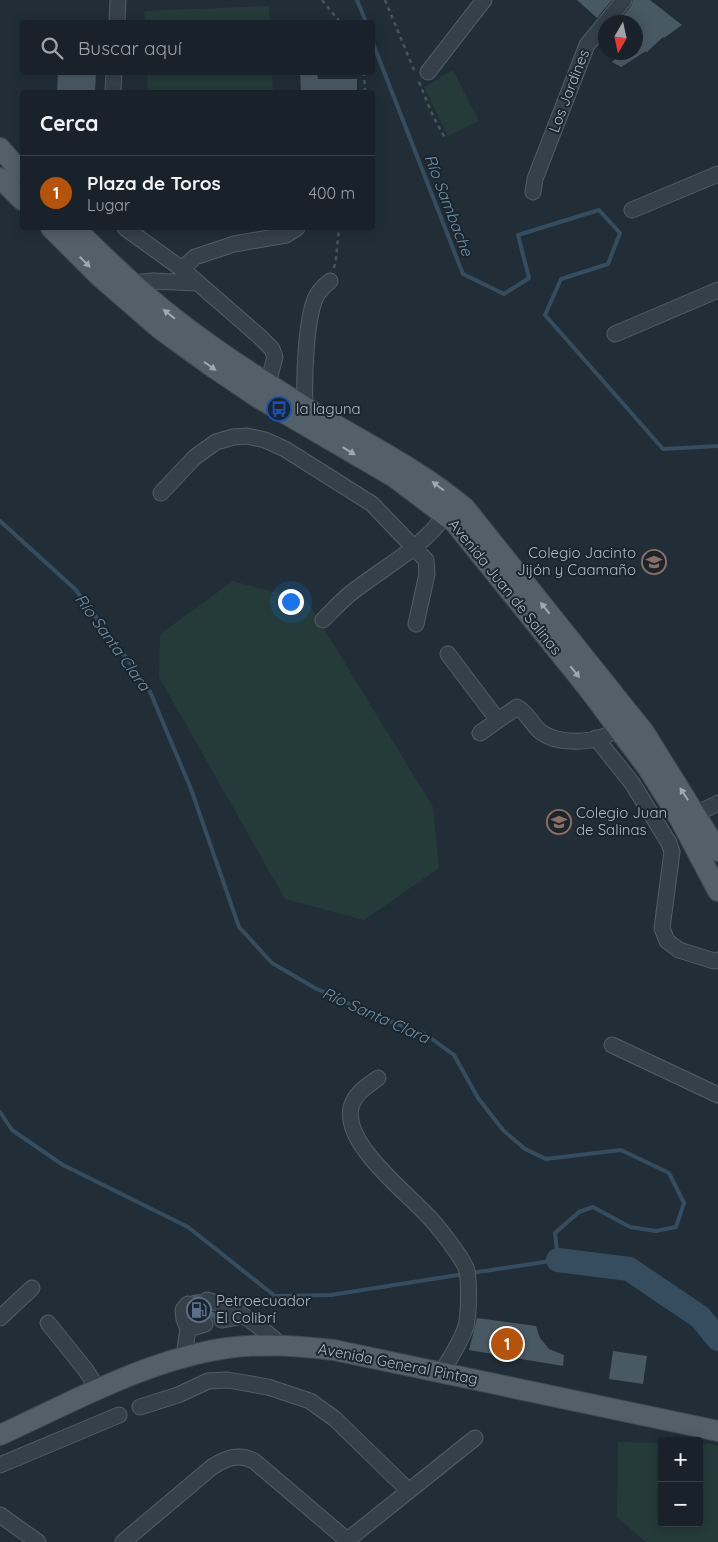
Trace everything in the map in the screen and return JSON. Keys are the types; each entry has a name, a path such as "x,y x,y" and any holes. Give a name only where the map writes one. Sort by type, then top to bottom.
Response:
{"main road":[{"path":"0,148 20,171"},
{"path":"0,178 20,198"},
{"name":"Avenida Juan de Salinas","path":"53,230 99,276 160,329 214,368 305,407 434,483 465,508 625,722 648,767 681,821 718,892"},
{"name":"Avenida Juan de Salinas","path":"77,230 163,310 263,390 394,477 445,515 463,533 625,722 644,732 718,851"},
{"name":"Avenida General Pintag","path":"0,1435 148,1368 184,1356 235,1347 282,1346 334,1350 718,1431"}],"street":[{"path":"117,20 118,0"},
{"path":"428,72 484,0"},
{"name":"Los Jardines","path":"533,192 535,179 587,46 624,0"},
{"path":"113,90 114,75"},
{"path":"632,210 718,174"},
{"path":"128,230 182,269 272,349 276,357 263,390"},
{"path":"182,269 195,257 234,244 286,235 294,230"},
{"path":"134,283 154,281 196,283"},
{"path":"305,407 304,377 312,308 318,292 330,281"},
{"path":"615,334 718,290"},
{"path":"161,493 195,457 216,442 248,436 264,440 285,449 372,504 426,560 427,574 416,624"},
{"path":"323,620 350,594 413,548 437,526 445,515"},
{"path":"448,654 497,719"},
{"path":"480,733 497,719 517,707 544,734 560,740 577,742 608,735 625,722"},
{"path":"596,738 632,783 669,843 672,852 662,928 666,941 679,950 714,961 718,960"},
{"path":"696,814 718,803"},
{"path":"612,1046 718,1095"},
{"path":"378,1078 355,1098 350,1109 352,1124 357,1138 374,1163 429,1217 466,1270 468,1287 466,1327 442,1372"},
{"path":"0,1318 32,1288"},
{"path":"206,1300 221,1304 243,1316 259,1326 282,1346"},
{"path":"184,1356 188,1329 183,1310 188,1304"},
{"path":"222,1320 243,1316"},
{"path":"48,1322 99,1390"},
{"path":"188,1329 205,1324"},
{"path":"140,1407 208,1381 228,1380 268,1388 310,1401 335,1419 409,1491"},
{"path":"0,1466 119,1415"},
{"path":"123,1542 212,1467 236,1456 254,1461 346,1541 475,1438"},
{"path":"0,1514 38,1542"}],"path":[{"path":"322,0 338,20"},
{"path":"364,75 365,90"},
{"path":"330,281 336,259 339,230"}],"green space":[{"path":"269,6 270,20 145,20 144,11"},
{"path":"453,70 479,121 448,136 424,87"},
{"path":"147,75 272,75 273,90 148,90"},
{"path":"233,581 307,601 433,807 439,868 364,920 285,899 159,677 160,634"},
{"path":"618,1442 658,1443 658,1527 703,1527 703,1443 718,1446 718,1542 646,1542 617,1517"}],"building":[{"path":"577,0 612,0 597,18"},
{"path":"633,0 650,0 682,25 663,37 646,53 646,51 643,53 643,15 624,15"},
{"path":"614,60 632,60 621,67 612,62"},
{"path":"58,75 96,75 95,90 57,90"},
{"path":"300,75 317,75 318,79 357,79 357,90 301,90"},
{"path":"200,1294 198,1303 207,1310 194,1312 197,1301 191,1295"},
{"path":"210,1311 216,1313 213,1319 208,1315 203,1315 203,1312"},
{"path":"477,1318 536,1326 540,1338 549,1349 564,1355 563,1366 469,1350"},
{"path":"613,1351 647,1356 643,1384 609,1379"}],"waterway":[{"name":"Río Sambache","path":"357,0 365,20"},
{"name":"Río Sambache","path":"375,49 463,274 504,294 529,278 518,235 599,210 620,233 608,264 561,279 545,315 663,449 718,446"},
{"name":"Río Santa Clara","path":"0,521 75,589 148,687 191,789 239,927 272,963 315,988 375,1016 425,1034 454,1055 478,1098 503,1130 525,1149 546,1159 621,1150 669,1173 684,1203 676,1227 656,1231 630,1227 593,1207 579,1212 555,1233 558,1260 471,1273"},
{"path":"0,1112 12,1130 63,1165 188,1227 275,1296 331,1295 464,1274"},
{"name":"Río Santa Clara","path":"558,1260 629,1269 700,1317 718,1339"}],"place":[{"name":"la laguna","path":"279,409"},
{"name":"Colegio Jacinto Jijón y Caamaño","path":"654,562"},
{"name":"Colegio Juan de Salinas","path":"559,822"},
{"name":"Petroecuador El Colibrí","path":"199,1310"},
{"name":"Plaza de Toros","path":"507,1344"}]}
